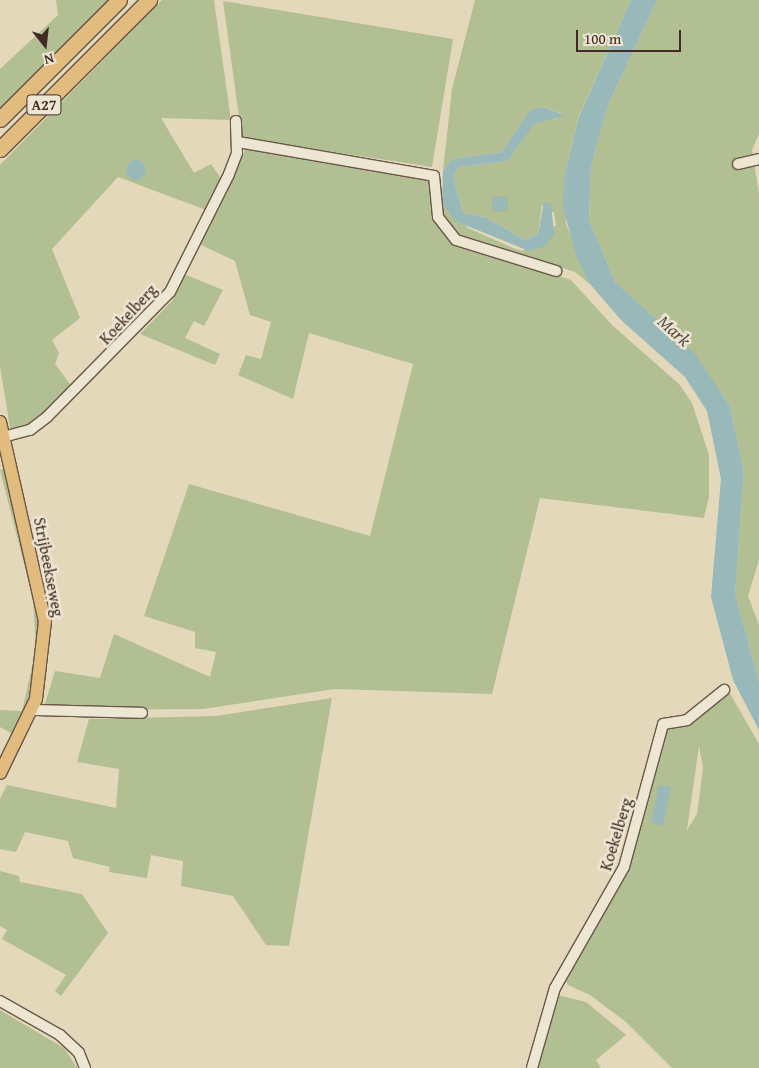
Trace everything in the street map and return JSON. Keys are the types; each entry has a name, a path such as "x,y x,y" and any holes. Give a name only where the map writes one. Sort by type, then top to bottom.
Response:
{"highway":[{"name":"A27","path":"0,119 119,0"},
{"name":"A27","path":"0,149 149,0"}],"main road":[{"name":"Strijbeekseweg","path":"0,422 45,621 44,661 31,710 0,772"}],"street":[{"name":"Koekelberg","path":"3,437 30,430 47,417 160,306 214,207 238,142 236,121"},
{"path":"238,142 434,176 438,217 456,240 556,271"},
{"path":"738,164 759,159"},
{"name":"Koekelberg","path":"532,1068 555,988 624,867 663,724 687,720 724,690"},
{"path":"31,710 142,713"},
{"path":"0,1001 60,1035 79,1053 85,1068"}],"green space":[{"path":"56,0 111,0 0,110 0,69 58,15"},
{"path":"162,0 214,0 231,120 161,118 194,173 211,164 222,180 206,210 118,177 52,249 80,318 52,340 59,353 55,364 73,388 27,428 15,430 10,428 0,366 0,165"},
{"path":"475,0 631,0 578,118 564,178 566,224 590,284 575,272 460,235 444,222 440,206 441,191 442,203 468,228 522,251 556,225 554,213 542,205 538,234 525,240 485,217 463,213 453,177 458,167 508,161 532,125 563,114 544,107 502,152 452,159 443,171 452,89"},
{"path":"657,0 759,0 759,134 752,150 759,194 759,560 748,596 759,625 759,682 735,594 744,473 730,406 694,354 615,282 589,220 591,167 608,105"},
{"path":"223,1 453,39 432,167 242,138"},
{"path":"246,148 429,180 432,212 447,238 571,280 612,325 679,384 692,403 709,455 709,497 704,518 540,498 492,694 334,689 203,709 43,710 55,671 100,678 114,634 210,677 216,652 195,648 195,632 144,616 189,484 370,536 413,364 309,333 293,399 238,375 246,355 261,359 271,322 250,315 235,261 199,244"},
{"path":"184,274 223,290 204,326 194,321 185,338 220,354 215,365 140,334 172,301"},
{"path":"6,468 41,623 34,693 0,762 11,733 0,727 0,710 22,711 36,649 33,599 0,470"},
{"path":"728,690 759,744 759,1068 672,1068 626,1022 590,995 568,985 564,978 624,876 663,731 683,723","holes":["699,746 703,768 697,814 687,830"]},
{"path":"332,698 289,946 266,945 233,896 181,886 183,861 151,855 147,878 109,872 110,867 73,858 68,841 25,832 16,852 0,849 0,799 7,785 116,808 119,769 77,762 89,719 216,716"},
{"path":"0,871 19,876 20,882 82,894 108,933 61,996 55,991 66,975 2,939 7,930 0,926"},
{"path":"557,995 586,1002 626,1035 596,1060 601,1068 536,1068"},
{"path":"0,1010 64,1048 77,1068 0,1068"}],"water":[{"path":"631,0 657,0 608,105 591,167 589,220 615,282 694,353 730,406 744,473 735,594 759,682 759,730 733,680 711,597 721,479 707,411 685,377 621,320 590,284 577,258 563,208 564,178 578,119"},
{"path":"544,107 564,115 533,125 508,161 458,167 453,177 463,213 485,217 525,240 538,234 544,202 551,204 554,234 545,246 529,251 455,221 442,203 443,171 452,159 502,152 530,110"},
{"path":"136,160 143,163 146,170 143,177 136,180 129,177 126,170 129,163"},
{"path":"497,196 503,196 508,201 506,210 497,212 492,207 492,201"},
{"path":"659,785 671,787 663,826 651,822"}],"water label":[{"name":"Mark","path":"674,331"}]}
